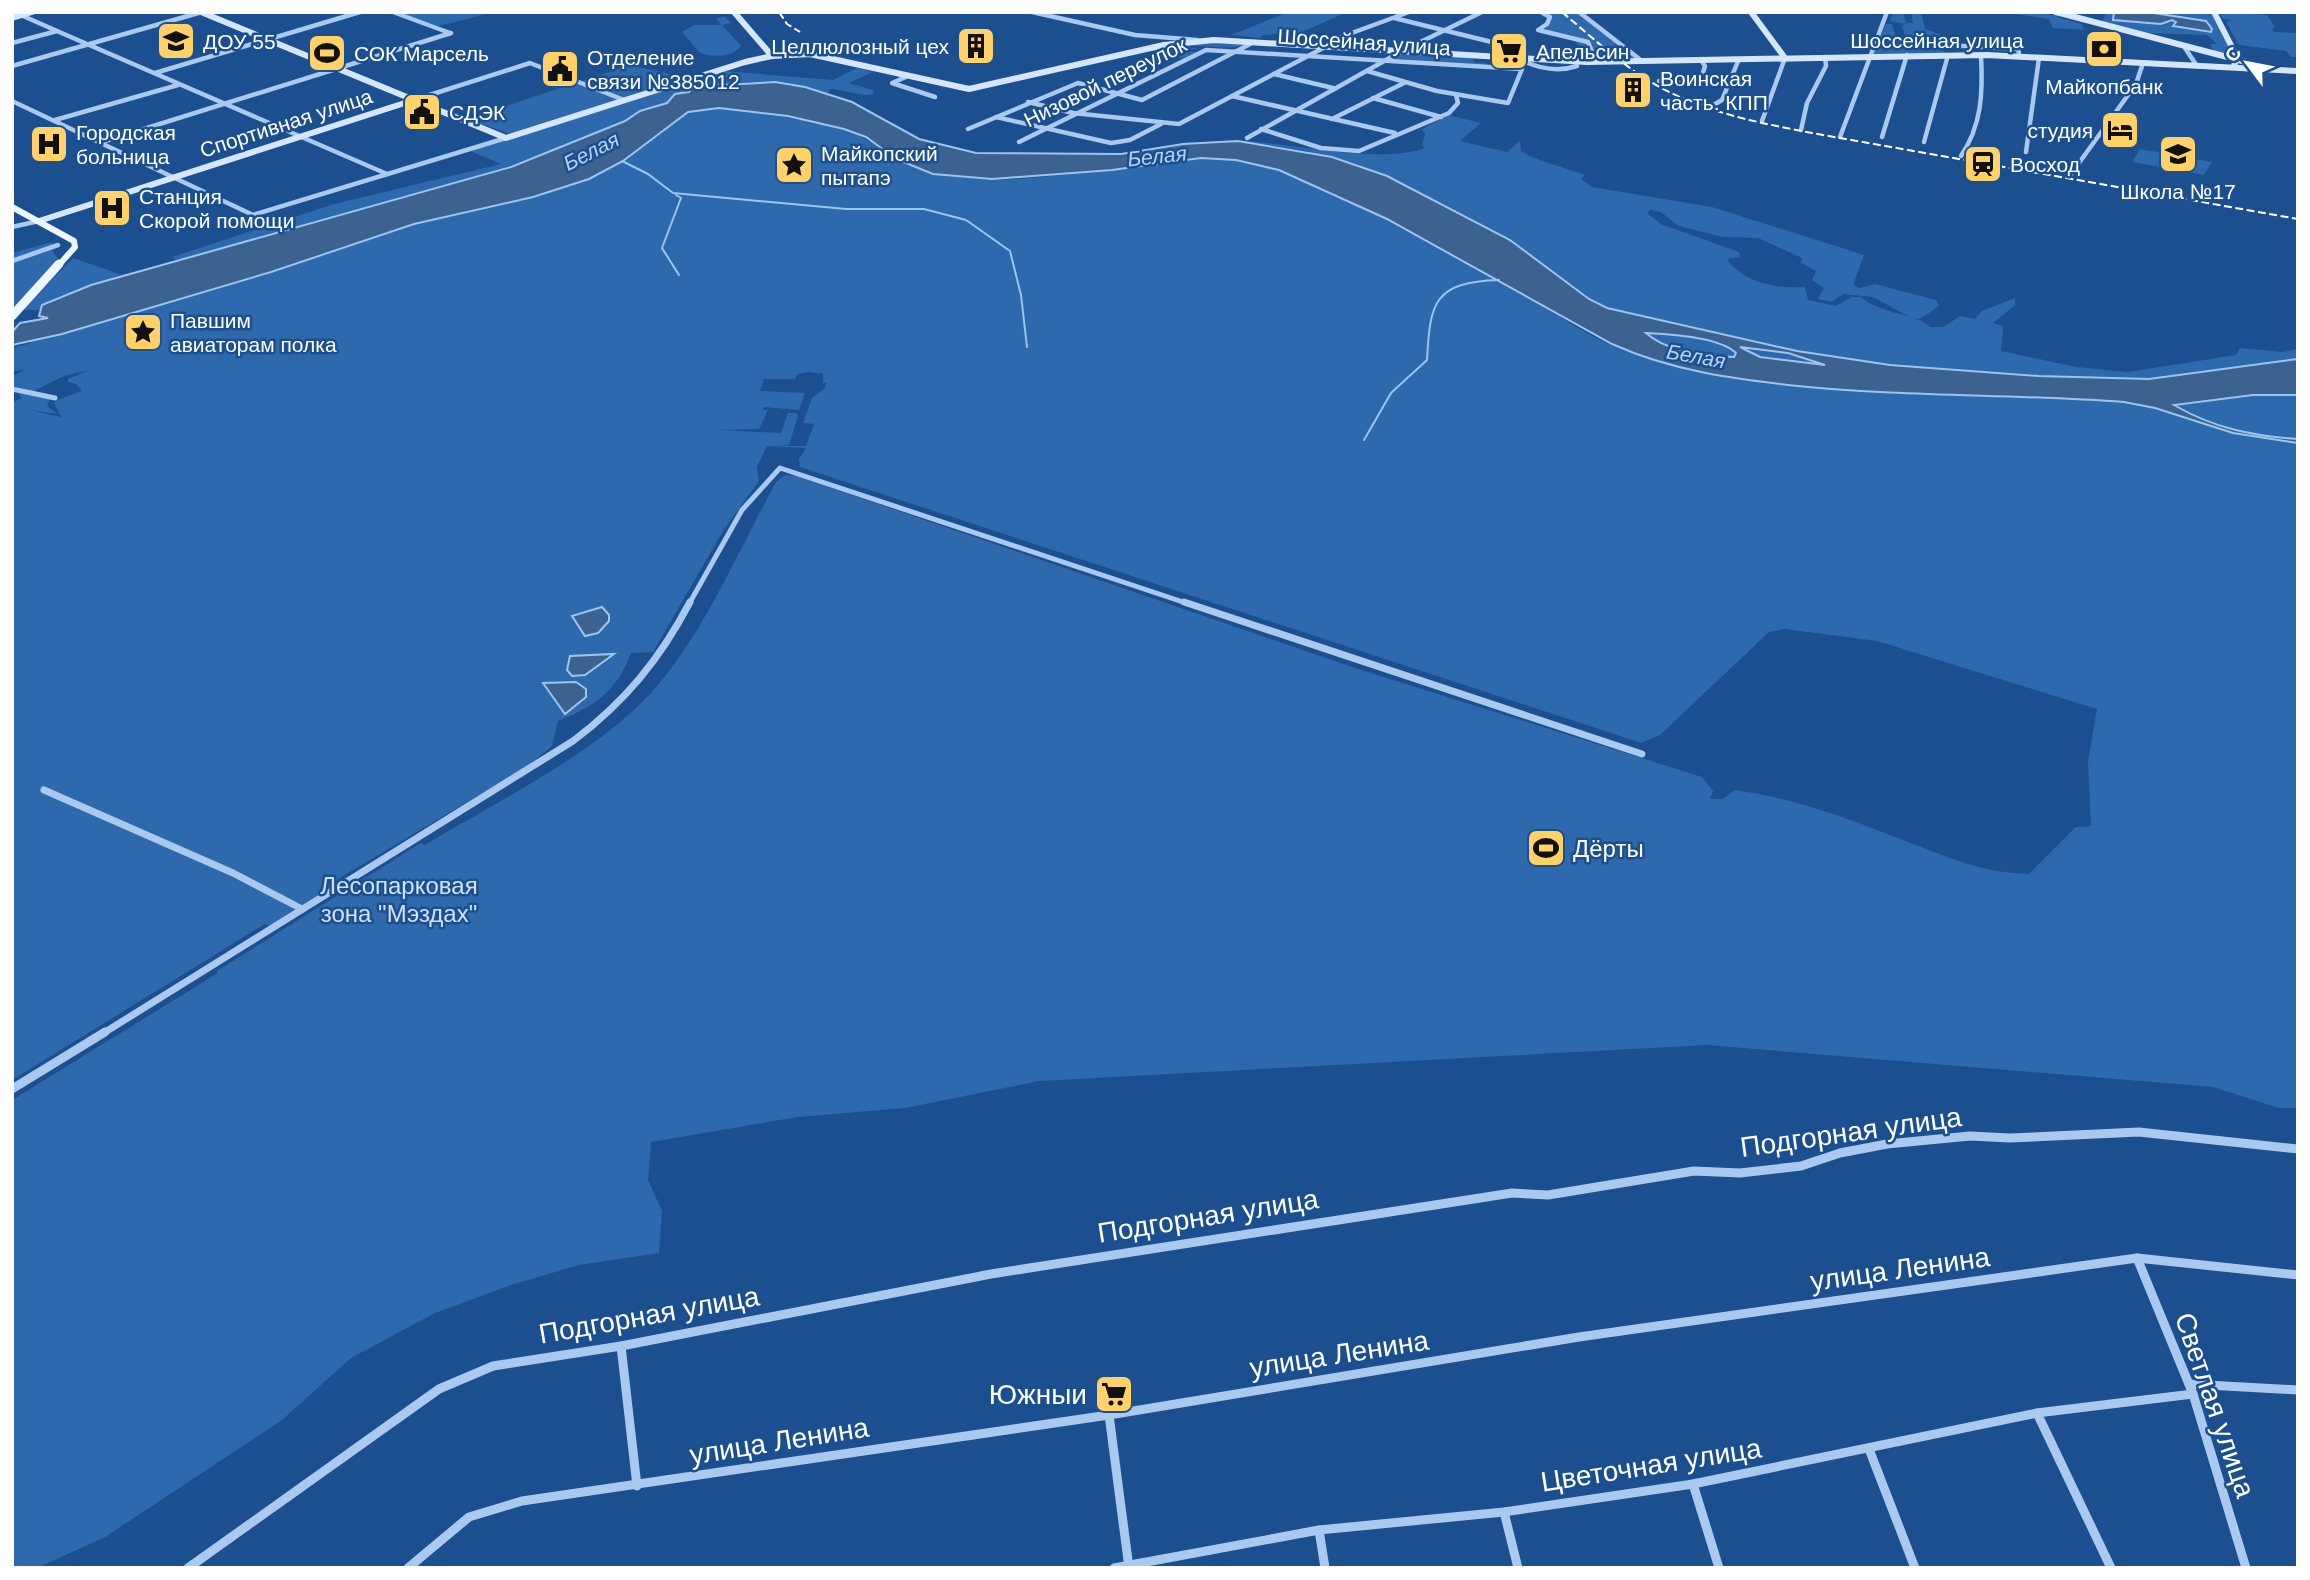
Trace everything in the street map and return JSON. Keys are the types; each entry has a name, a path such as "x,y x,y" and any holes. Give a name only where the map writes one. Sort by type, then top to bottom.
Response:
{"main road":[{"path":"12,18 17,14 32,12"},
{"path":"202,12 506,138"},
{"path":"734,12 772,56"},
{"path":"1751,12 1785,58"},
{"path":"2056,12 2234,64 2298,71"},
{"path":"2214,12 2237,57 2234,64"},
{"name":"Шоссейная улица","path":"506,138 772,56 810,54 952,88 978,88 1197,40 1576,62 1981,55 2197,66 2234,64"},
{"name":"Спортивная улица","path":"39,221 414,100"},
{"path":"12,207 68,236 74,240 75,247 12,316"}],"street":[{"path":"12,66 202,12"},
{"path":"155,74 360,12"},
{"path":"101,142 451,33 393,12"},
{"name":"Шоссейная улица","path":"1032,12 1135,35 1197,40"},
{"path":"1028,102 1073,113 1179,124 1326,46 1330,41 1409,12"},
{"path":"1247,138 1292,110 1402,51 1482,12"},
{"path":"1541,12 1550,17 1547,24 1538,30 1588,42 1593,54 1587,62"},
{"path":"1579,12 1642,61"},
{"path":"1840,137 1887,12"},
{"path":"17,14 388,174"},
{"path":"1394,18 1442,32 1508,46 1519,52 1517,58"},
{"path":"12,43 58,31"},
{"path":"2015,40 2021,57"},
{"path":"968,129 1078,83 1142,100 1254,42"},
{"path":"1945,45 2018,49"},
{"path":"2185,48 2197,66"},
{"name":"Шоссейная улица","path":"1206,50 1520,68 1508,103 1456,95"},
{"name":"Низовой переулок","path":"1019,142 1073,113 1206,50"},
{"path":"1882,137 1907,55"},
{"path":"1924,142 1948,55"},
{"path":"1961,156 1975,135 1983,86 1981,55"},
{"path":"1801,130 1807,103 1826,66 1825,57"},
{"path":"1762,121 1785,58"},
{"path":"2026,152 2039,58"},
{"path":"1712,106 1723,100 1739,59"},
{"path":"1659,81 1694,84 1702,76 1705,66 1700,60"},
{"path":"2071,174 2136,84 2143,63"},
{"name":"Спортивная улица","path":"414,100 530,64 624,100"},
{"path":"1261,129 1321,148 1359,151 1395,133 1441,117 1458,103 1456,95 1367,71"},
{"path":"1274,74 1334,88"},
{"path":"906,76 892,83 935,97"},
{"path":"1331,119 1404,83"},
{"path":"55,121 179,85"},
{"path":"1232,96 1395,133"},
{"path":"1372,98 1441,117"},
{"path":"12,101 253,215 506,138"},
{"path":"996,117 1111,143 1122,142 1162,123"},
{"name":"Спортивная улица","path":"12,227 39,221"},
{"path":"12,261 58,245"},
{"path":"12,388 55,398"},
{"path":"12,1089 541,763 598,723 628,696 664,649 721,544 750,499 780,468 1642,754"},
{"path":"44,790 233,873 302,909"},
{"name":"Подгорная улица","path":"188,1568 439,1389 493,1366 621,1346 964,1279 1118,1253 1512,1193 1548,1195 1593,1185 1635,1182 1672,1173 1740,1173 1801,1166 1840,1153 1900,1142 1970,1136 2010,1138 2139,1132 2298,1149"},
{"name":"улица Ленина","path":"408,1568 469,1517 522,1501 1110,1415 1579,1337 2137,1258 2298,1275"},
{"name":"Светлая улица","path":"2137,1258 2191,1389 2246,1568"},
{"path":"621,1346 637,1486"},
{"name":"Цветочная улица","path":"1114,1568 1319,1530 1504,1512 1693,1484 2037,1412 2191,1389 2298,1390"},
{"path":"2037,1412 2110,1568"},
{"path":"1110,1415 1129,1567"},
{"path":"1869,1449 1915,1568"},
{"path":"1693,1484 1719,1568"},
{"path":"1504,1512 1518,1568"},
{"path":"1319,1530 1325,1568"}],"green space":[{"path":"398,12 495,12 438,26"},
{"path":"1288,12 1347,12 1302,32 1263,35 1260,38 1231,35"},
{"path":"1543,12 1576,12 1639,60 1590,59 1595,57 1594,53 1582,54 1575,40 1545,30 1552,17"},
{"path":"1893,12 1903,12 1906,23 1913,23 1911,12 1921,12 1925,29 1940,34 1940,37 1905,36 1902,25 1907,24 1890,21"},
{"path":"2002,12 2060,15 2057,17 2082,24 2084,30 2053,28 2049,19"},
{"path":"2106,12 2114,12 2113,19 2172,20 2176,22 2173,25 2211,32 2206,21 2147,12 2211,12 2234,56 2214,52 2210,44 2217,44 2207,35 2145,33 2102,22"},
{"path":"2219,12 2267,15 2275,27 2272,29 2274,32 2298,33 2298,57 2291,57 2286,51 2239,45 2226,22 2232,20 2223,19"},
{"path":"725,17 731,23 722,25 741,46 733,53 716,56 700,53 682,32 694,25 721,25 716,18"},
{"path":"1886,24 1892,24 1895,35 1904,36 1905,39 1942,41 1945,53 1873,54"},
{"path":"1187,42 1249,43 1225,48 1192,46 1184,47 1203,49 1183,50 1182,47 1179,50 1197,52 1182,59 1175,54 1161,55 1151,50"},
{"path":"1401,53 1471,56 1474,62 1487,63 1483,66 1391,59"},
{"path":"630,65 689,78 511,134 466,119"},
{"path":"857,68 873,72 849,83 873,90 874,94 830,89 828,94 775,82 692,87 689,92 676,94 667,102 640,111 625,121 460,183 234,247 177,261 172,257 334,204 501,164 470,151 724,71 833,80"},
{"name":"Лесопарковая зона \"Мэздах\"","path":"719,108 813,120 857,134 905,164 939,174 962,177 1022,179 1171,160 1244,161 1295,176 1385,219 1473,265 1592,335 1640,356 1759,382 1819,388 2124,402 2253,435 2298,443 2298,1108 2279,1108 2213,1087 1707,1045 1039,1081 905,1108 798,1117 651,1142 648,1180 662,1211 659,1253 579,1265 511,1285 435,1313 351,1358 282,1420 105,1537 37,1568 12,1568 12,1100 421,843 425,845 516,792 608,732 635,709 676,662 708,612 776,482 785,475 797,476 1355,668 1702,777 1713,791 1710,799 1723,799 1735,790 1779,798 1843,817 1965,863 2011,873 2029,874 2076,827 2091,826 2088,761 2097,709 1877,641 1785,629 1769,632 1660,735 1641,743 800,467 799,459 806,448 767,446 757,467 759,481 723,531 653,652 631,653 619,678 603,696 583,710 558,721 552,746 526,767 338,879 342,882 270,926 265,924 12,1080 12,403 22,398 19,395 21,393 50,399 47,406 58,414 30,410 61,417 54,403 82,391 76,384 68,382 68,379 89,370 64,376 34,391 12,386 12,376 25,370 12,371 12,348 31,343 32,339 62,334 271,272 414,224 533,197 589,179 623,161 688,112","holes":["809,372 823,374 825,388 812,398 803,423 814,424 806,446 777,446 789,445 798,416 796,413 788,413 781,433 718,430 759,429 768,410 763,410 764,407 799,410 805,393 760,391 764,379 795,379 797,374"]},
{"path":"1449,115 1481,123 1460,141 1507,152 1520,141 1521,151 1585,175 1581,179 1592,187 1712,207 1864,255 1853,285 1859,288 1875,284 1936,300 1939,306 1920,319 1914,318 1930,327 1943,327 1960,316 1975,319 1982,311 2015,298 2015,305 1993,323 2003,326 2001,351 2076,367 2128,372 2236,355 2240,348 2283,352 2298,349 2298,359 2176,377 2115,380 1890,365 1797,351 1618,312 1589,299 1510,240 1387,176 1355,164 1302,150 1238,141 1360,154 1406,153 1425,148 1422,145 1425,134 1422,129","holes":["1650,210 1661,212 1677,225 1723,237 1758,238 1802,258 1801,263 1816,271 1812,280 1824,288 1818,299 1832,302 1843,294 1873,297 1910,317 1869,303 1861,297 1852,297 1836,306 1808,300 1805,287 1762,283 1742,274 1727,259 1740,257 1739,252 1661,224 1647,213"]},
{"path":"2140,149 2212,162 2204,175 2132,162"},
{"path":"52,242 53,253 58,258 12,310 12,253"},
{"path":"73,258 122,275 152,268 91,285 57,301 43,304 40,310 22,310"},
{"path":"1644,333 1705,339 1717,342 1736,353 1734,357 1688,351 1665,344"},
{"path":"1740,347 1788,353 1827,365 1760,357"},
{"path":"2253,395 2298,395 2298,439 2265,436 2234,429 2203,419 2173,404"}],"water":[{"path":"2114,12 2147,12 2206,21 2212,29 2211,32 2173,26 2176,22 2172,20 2161,24 2113,20"},
{"name":"Белая","path":"775,82 805,87 852,102 919,139 976,153 1121,154 1183,144 1238,141 1332,157 1387,176 1510,240 1589,299 1607,308 1797,351 1890,365 2039,376 2149,379 2298,359 2298,395 2253,395 2174,405 2219,425 2265,436 2298,439 2298,443 2233,433 2155,408 2124,402 1839,390 1750,380 1657,361 1612,344 1387,219 1279,170 1236,160 1201,158 1112,170 992,179 933,174 896,159 866,137 844,129 788,116 719,108 688,112 623,161 589,179 533,197 414,224 271,272 62,334 12,345 12,332 20,323 48,318 39,316 42,305 91,285 511,167 625,121 640,111 667,103 675,94 689,92 692,87","holes":["1646,333 1707,340 1736,353 1734,357 1687,352 1665,345","1740,347 1788,353 1825,365 1760,357"]},
{"path":"602,607 609,615 609,621 598,633 585,636 572,616"},
{"path":"614,654 585,675 572,676 567,670 570,656"},
{"path":"576,682 586,689 586,697 565,714 543,683"}],"waterway":[{"path":"622,161 648,174 673,193 846,209 924,209 966,220 1010,251 1021,295 1027,347"},
{"path":"676,195 681,198 662,248 679,275"},
{"path":"1364,440 1391,393 1427,360 1430,323 1440,299 1448,291 1461,285 1499,280"}],"railway":[{"path":"779,12 787,24 800,32"},
{"path":"1562,12 1643,77 1682,98 1724,113 1812,133 2298,219"}],"place":[{"name":"ДОУ 55","path":"176,41"},
{"name":"Целлюлозный цех","path":"976,46"},
{"name":"Майкопбанк","path":"2104,49"},
{"name":"Апельсин","path":"1509,51"},
{"name":"СОК Марсель","path":"327,53"},
{"name":"Отделение связи №385012","path":"560,69"},
{"name":"Воинская часть. КПП","path":"1633,90"},
{"name":"СДЭК","path":"422,112"},
{"name":"студия","path":"2120,130"},
{"name":"Городская больница","path":"49,144"},
{"name":"Школа №17","path":"2178,154"},
{"name":"Восход","path":"1983,164"},
{"name":"Майкопский пытапэ","path":"794,165"},
{"name":"Станция Скорой помощи","path":"112,208"},
{"name":"Павшим авиаторам полка","path":"143,332"},
{"name":"Дёрты","path":"1546,848"},
{"name":"Южныи","path":"1114,1394"}]}
